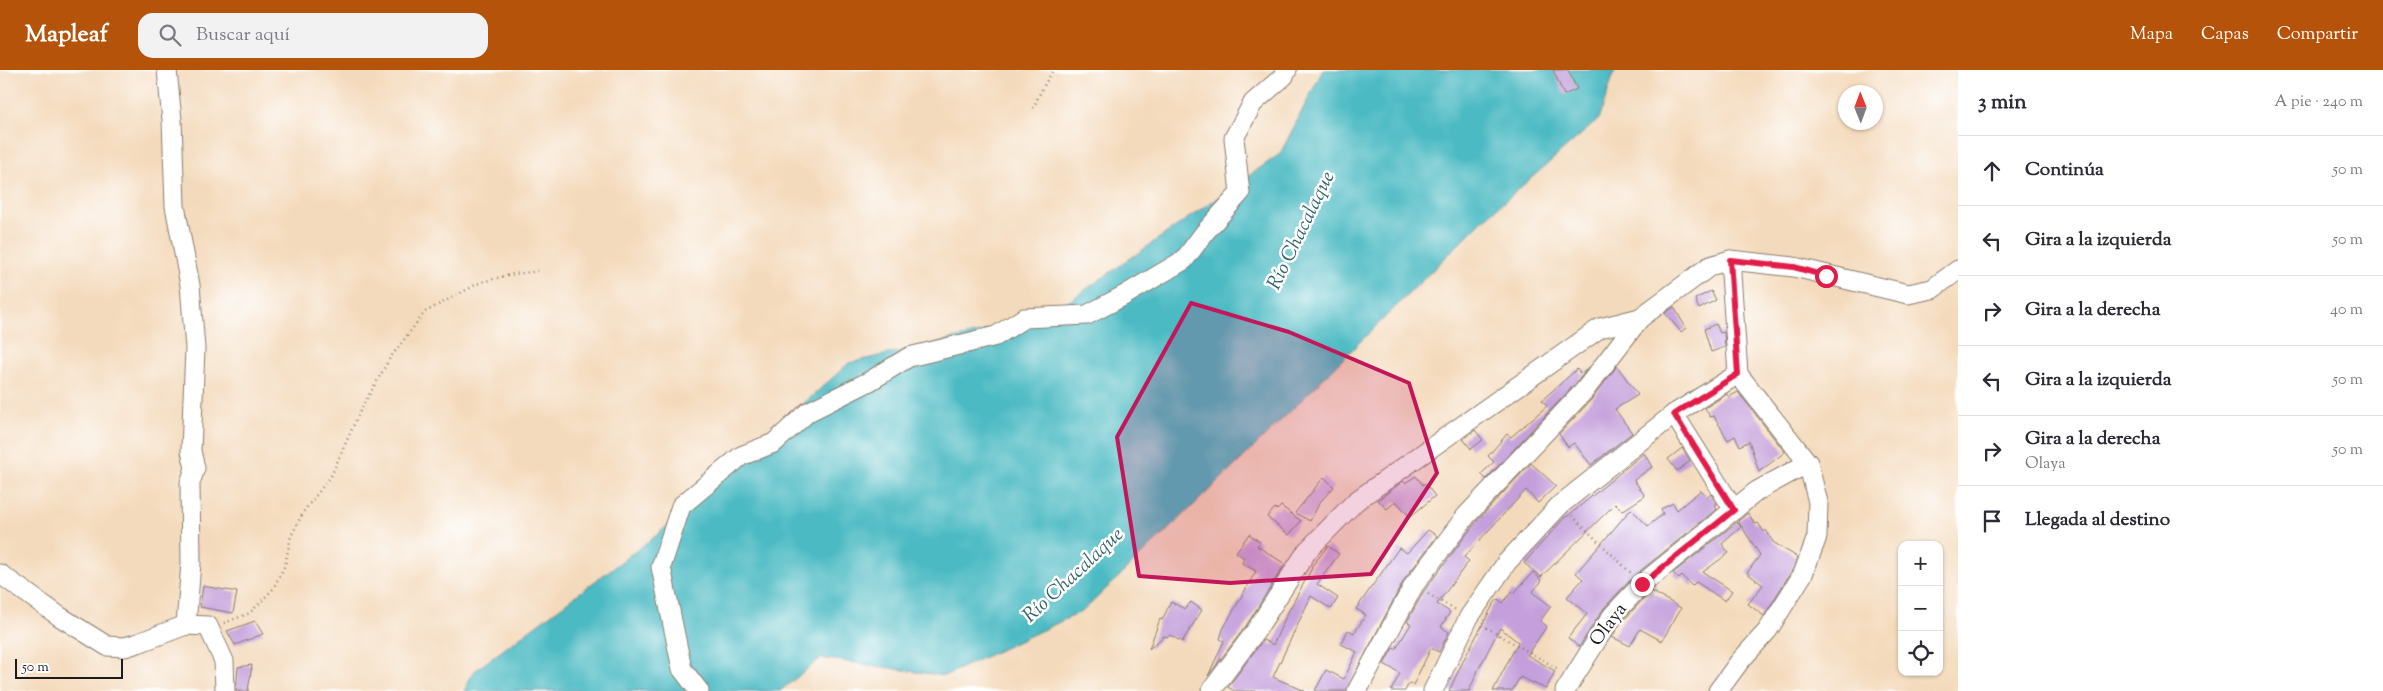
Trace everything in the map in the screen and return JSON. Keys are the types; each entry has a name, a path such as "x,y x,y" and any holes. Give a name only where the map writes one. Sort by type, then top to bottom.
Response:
{"street":[{"path":"167,70 172,120 175,206 190,285 195,348 191,451 195,468 190,483 191,564 186,625"},
{"path":"699,691 682,669 661,567 681,506 741,456 774,443 808,412 870,381 909,357 996,336 1024,318 1087,315 1126,295 1184,260 1205,232 1240,192 1234,138 1253,103 1284,76 1287,70"},
{"path":"1357,691 1414,586 1466,516 1584,391 1640,318 1710,266 1730,260 1794,267 1908,294 1932,289 1958,270"},
{"path":"1718,691 1740,661 1768,630 1803,574 1817,537 1818,502 1808,463 1738,374 1730,260"},
{"path":"1211,691 1255,632 1307,551 1356,500 1600,328 1640,318"},
{"path":"1433,691 1469,617 1507,562 1560,505 1674,414 1738,374"},
{"path":"1674,414 1734,510"},
{"name":"Olaya","path":"1569,684 1612,616 1642,584 1757,491 1808,463"},
{"path":"0,574 67,621 107,646 125,646 138,643 186,625 208,626 224,661 225,691"}],"path":[{"path":"1034,108 1041,90 1054,70"},
{"path":"208,626 228,622 250,613 273,589 285,565 291,536 304,511 331,476 360,411 390,358 425,312 481,282 514,274 541,271"},
{"path":"1560,505 1642,584"},
{"path":"1414,586 1469,617 1569,684"}],"highlighted area":[{"path":"1191,303 1289,332 1409,383 1437,473 1371,574 1230,583 1139,576 1117,437"}],"water":[{"name":"Río Chacalaque","path":"1323,70 1615,70 1599,119 1483,220 1246,455 1083,611 944,676 821,658 780,691 465,691 472,673 657,535 849,363 1045,318 1280,154"}],"building":[{"path":"1553,70 1568,70 1577,89 1564,95"},
{"path":"1711,291 1716,300 1699,309 1695,299"},
{"path":"1674,307 1686,328 1681,332 1665,313"},
{"path":"1716,324 1720,333 1724,332 1725,347 1711,352 1704,329"},
{"path":"1617,366 1638,395 1615,409 1632,433 1591,465 1574,443 1568,447 1559,434 1592,399"},
{"path":"1589,367 1486,479 1481,474 1494,462 1488,456 1507,434 1511,437 1547,406 1542,400 1577,369 1581,374"},
{"path":"1738,392 1785,452 1759,472 1749,441 1740,446 1735,436 1728,440 1714,416 1710,417 1705,408 1727,394 1729,397"},
{"path":"1475,430 1483,440 1471,449 1463,439"},
{"path":"1682,448 1690,461 1677,471 1668,459"},
{"path":"1644,453 1652,467 1634,480 1645,496 1622,511 1615,504 1541,577 1524,563 1565,517"},
{"path":"1531,463 1556,486 1538,503 1526,490 1464,557 1469,561 1437,604 1450,612 1441,627 1449,632 1439,652 1431,648 1413,685 1409,683 1405,691 1391,691 1400,673 1384,664 1393,648 1396,649 1411,624 1407,622 1424,591 1476,522"},
{"path":"1416,476 1423,485 1425,483 1435,496 1410,517 1396,501 1387,509 1378,500 1403,481 1405,483"},
{"path":"1324,477 1334,487 1320,502 1310,521 1295,513"},
{"path":"1701,490 1707,497 1711,494 1717,504 1714,506 1717,509 1634,576 1604,608 1579,647 1568,638 1587,614 1567,597 1583,579 1576,573 1631,509 1648,526 1663,514 1661,509 1673,503 1677,510"},
{"path":"1281,506 1301,521 1289,535 1267,517 1275,508 1277,510"},
{"path":"1748,513 1755,524 1758,523 1764,532 1766,530 1773,542 1797,557 1793,569 1764,616 1748,604 1763,585 1747,573 1760,555 1738,521"},
{"path":"1737,522 1741,527 1722,544 1729,553 1703,572 1732,591 1725,601 1696,582 1692,586 1682,576 1679,579 1673,573"},
{"path":"1428,530 1437,536 1404,580 1346,691 1315,691 1326,670 1344,679 1357,652 1341,644 1348,630 1354,633 1366,615 1356,609 1399,548 1407,553"},
{"path":"1249,534 1260,542 1257,546 1285,564 1246,626 1208,676 1224,641 1220,639 1223,629 1256,571 1242,563 1244,558 1236,552"},
{"path":"1328,546 1339,554 1317,584 1338,598 1331,609 1311,596 1273,677 1305,691 1234,691 1228,687 1263,640 1273,645 1311,567"},
{"path":"1533,572 1542,581 1532,592 1551,606 1540,621 1547,626 1527,655 1555,671 1546,689 1520,677 1512,691 1493,691 1518,642 1500,628 1469,691 1449,691 1493,605 1498,599 1503,603 1512,591 1514,593"},
{"path":"203,586 237,592 233,613 200,607"},
{"path":"1651,591 1681,608 1662,641 1640,629 1630,646 1612,637 1621,623"},
{"path":"1171,602 1185,609 1191,602 1202,610 1182,642 1170,635 1168,637 1164,636 1149,649 1160,619 1162,620"},
{"path":"255,621 263,634 235,645 227,631"},
{"path":"252,665 248,691 236,691 238,667"}],"route":[{"path":"1642,584 1734,510 1674,414 1738,374 1730,260 1794,267 1826,276"}]}
